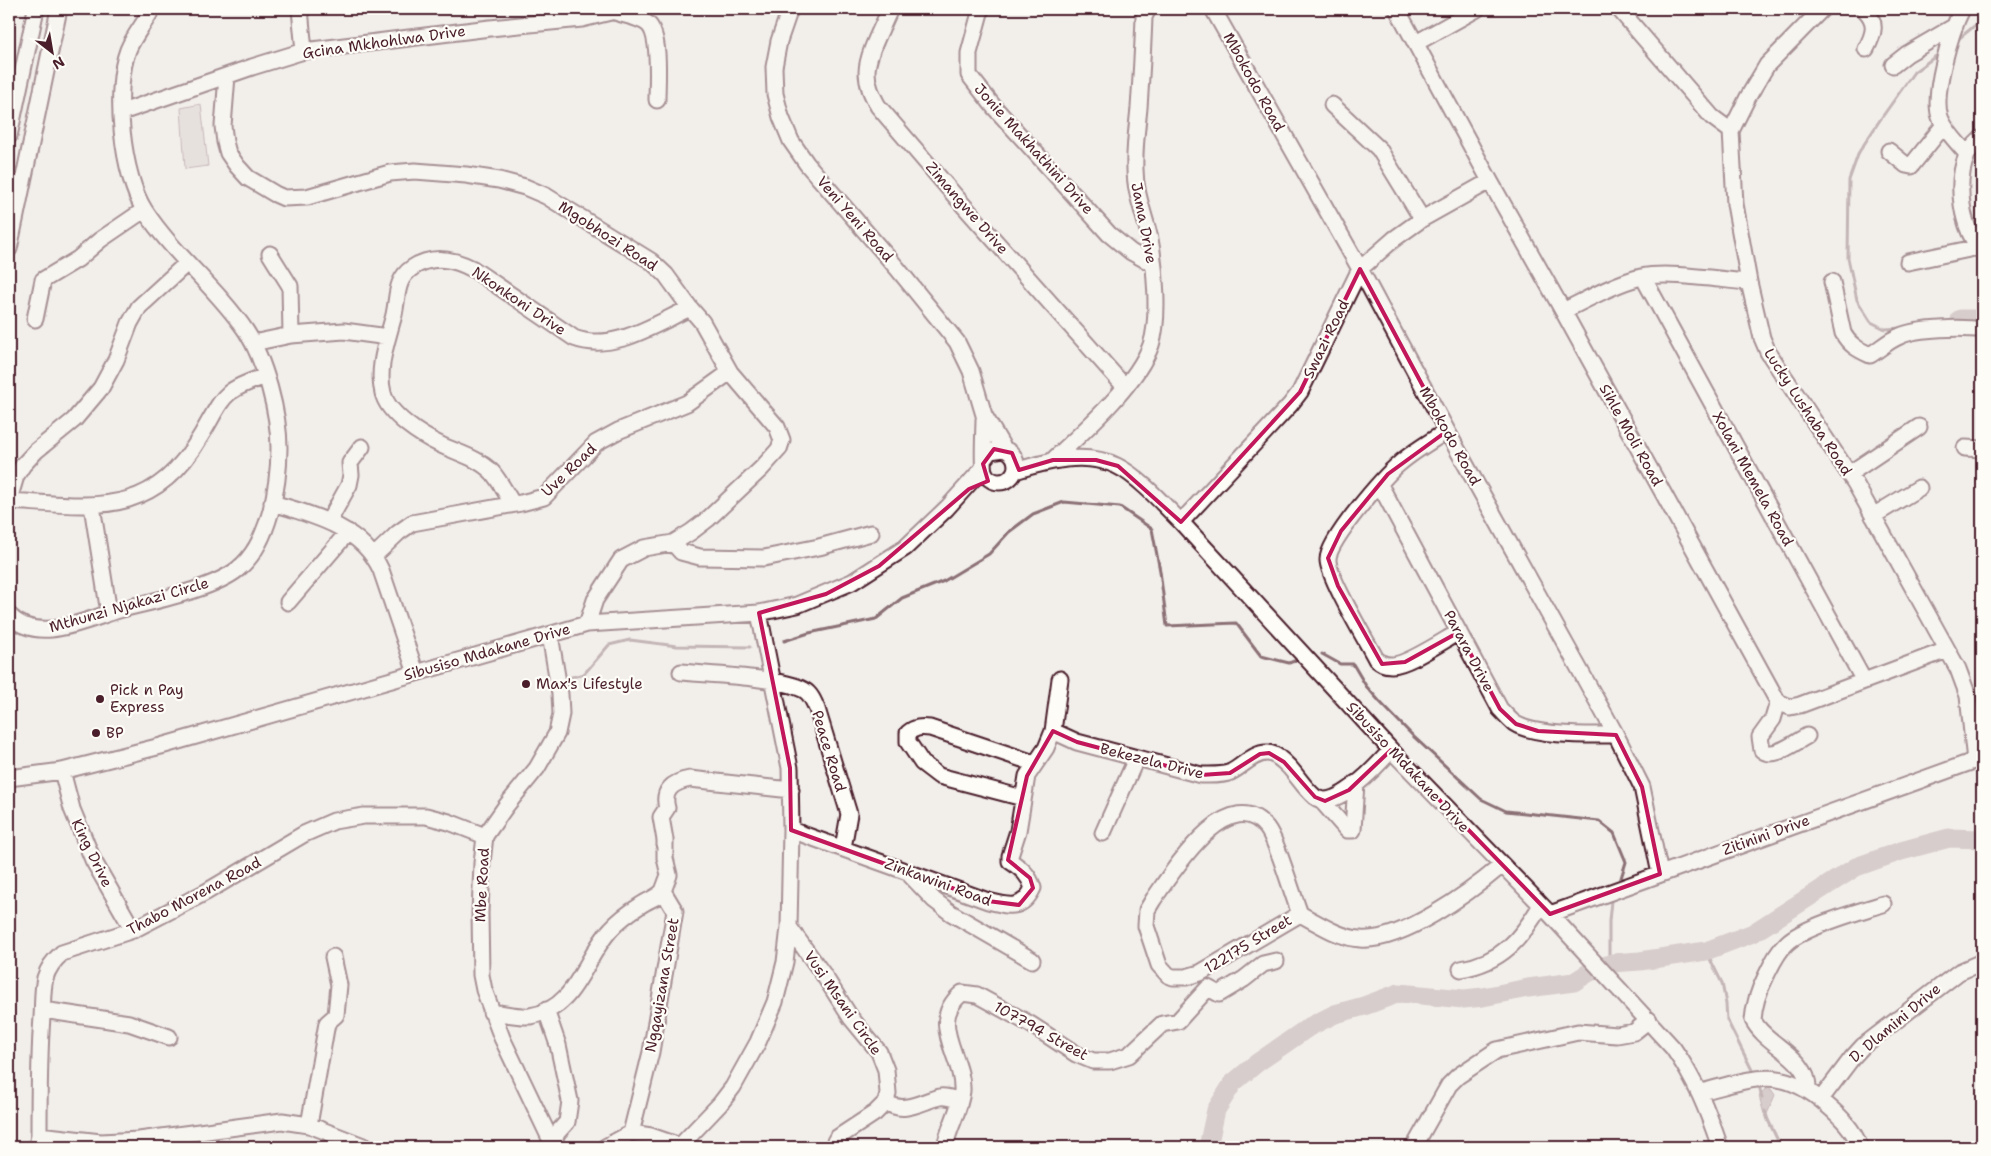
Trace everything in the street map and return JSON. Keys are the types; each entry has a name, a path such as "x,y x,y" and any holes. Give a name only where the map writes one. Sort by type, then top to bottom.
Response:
{"street":[{"path":"9,136 36,9"},
{"path":"9,249 59,9"},
{"name":"Mthunzi Njakazi Circle","path":"9,615 16,622 32,629 45,630 203,586 236,571 249,558 262,537 272,503 279,448 277,424 266,376 253,343 233,314 187,263 144,210 126,163 121,93 127,52 152,9"},
{"path":"300,9 304,51"},
{"name":"Veni Yeni Road","path":"790,9 779,41 774,66 775,94 781,117 791,141 807,164 958,342 971,371 984,415 986,469"},
{"name":"Zimangwe Drive","path":"890,9 870,58 867,71 870,91 878,106 1125,387"},
{"name":"Jonie Makhathini Drive","path":"981,9 969,53 968,71 972,80 994,107 1109,234 1131,252 1153,264"},
{"name":"Jama Drive","path":"1047,461 1084,430 1125,387 1142,365 1151,344 1154,327 1155,288 1153,264 1150,238 1138,197 1135,169 1144,17 1148,9"},
{"name":"Mbokodo Road","path":"1213,9 1360,269 1447,431 1616,735 1642,787 1660,874"},
{"name":"Sihle Moli Road","path":"1397,9 1778,702"},
{"path":"1416,43 1477,9"},
{"path":"1619,9 1712,117 1731,131"},
{"name":"Lucky Lushaba Road","path":"1822,9 1766,65 1731,131 1735,204 1749,282 1762,338 1776,368 1849,474 1961,677 1968,696 1979,760"},
{"path":"1864,9 1874,21 1872,36 1866,49"},
{"path":"1962,9 1944,65 1938,106 1944,125 1968,154"},
{"path":"619,10 638,18 648,24 654,31 657,56 657,100"},
{"name":"Gcina Mkhohlwa Drive","path":"122,112 304,51 481,29 582,19 619,10"},
{"path":"1893,65 1906,54 1954,29"},
{"name":"Mgobhozi Road","path":"227,76 223,126 228,153 236,166 248,178 268,191 284,198 307,197 390,173 415,171 466,175 525,186 584,218 651,261 666,275 702,322 730,372 777,426 781,434 781,445 776,454 708,519 673,543 644,548 621,560 595,600 587,624"},
{"path":"1332,104 1378,149 1422,219"},
{"path":"1889,151 1906,165 1911,166 1944,125"},
{"path":"1908,262 1980,249 1963,212 1962,184 1968,154 1982,138"},
{"name":"Swazi Road","path":"1181,522 1300,392 1360,269 1394,239 1422,219 1490,181"},
{"path":"35,319 43,280 78,259 100,240 144,210"},
{"path":"270,254 290,286 292,335"},
{"name":"Nkonkoni Drive","path":"512,504 491,471 469,456 421,434 394,413 383,396 381,380 400,278 416,265 438,258 457,260 580,340 604,342 621,339 690,308"},
{"path":"187,263 139,307 130,323 116,360 101,388 74,420 36,451 23,465 16,476 9,500 92,506 130,500 152,489 171,476 186,459 202,435 219,402 225,396 244,384 266,376"},
{"path":"1563,311 1613,288 1643,277 1674,276 1749,282"},
{"name":"Xolani Memela Road","path":"1643,277 1864,681"},
{"path":"1832,282 1846,340 1856,349 1870,355 1899,336 1909,333 1968,328 1982,330"},
{"path":"253,343 292,335 344,331 388,337"},
{"name":"Uve Road","path":"374,556 398,533 412,523 544,497 596,443 618,431 687,404 730,372"},
{"name":"Veni Yeni Road","path":"984,415 1011,459"},
{"path":"1849,474 1919,427"},
{"path":"1447,431 1400,462 1341,531 1331,546 1328,558 1331,572 1338,586 1376,659 1382,664 1388,666 1404,662 1459,632"},
{"path":"329,521 349,485 351,475 350,463 362,447"},
{"path":"1965,448 1982,449"},
{"path":"990,452 1011,459 1005,481 996,482 986,469 990,452"},
{"name":"Sibusiso Mdakane Drive","path":"1011,459 1047,461 1096,460 1118,466 1155,496 1391,750 1649,1020 1673,1048 1690,1072 1700,1092 1720,1147"},
{"name":"Sibusiso Mdakane Drive","path":"9,778 62,771 161,746 587,624 759,613 797,605 852,582 904,548 986,469"},
{"name":"Parara Drive","path":"1380,485 1500,709 1516,724 1538,731 1616,735"},
{"path":"1873,516 1920,488"},
{"path":"272,503 329,521 348,532 374,556 381,570 416,672"},
{"path":"92,506 108,613"},
{"path":"288,602 348,532"},
{"path":"673,543 682,552 700,558 764,558 871,533"},
{"path":"605,1147 630,1133 651,1136 680,1147 720,1104 733,1087 758,1042 782,980 789,927 790,768 759,613"},
{"name":"Mbe Road","path":"550,635 560,694 561,714 557,734 537,768 506,806 486,836 482,863 480,959 484,990 502,1038 553,1146"},
{"path":"1807,736 1778,752 1770,754 1762,750 1760,737 1773,719 1778,702 1790,707 1800,705 1947,650"},
{"name":"Peace Road","path":"682,672 772,681 806,691 815,704 849,814 843,848"},
{"name":"Zinkawini Road","path":"791,830 908,873 1003,905 1019,905 1025,901 1033,888 1030,878 1021,868 1010,861 1010,856 1018,831 1027,776 1034,763 1046,748 1053,731 1060,679"},
{"path":"1023,798 939,776 922,763 913,751 908,742 908,733 913,729 930,728 1034,763"},
{"name":"Bekezela Drive","path":"1053,731 1078,742 1201,775 1230,773 1260,754 1276,756 1284,762 1310,792 1320,799 1347,830 1353,830 1356,784"},
{"path":"1320,799 1325,801 1334,799 1356,784 1391,750"},
{"path":"1103,833 1136,759"},
{"name":"Zitinini Drive","path":"1545,909 1660,874 1979,760"},
{"name":"King Drive","path":"62,771 72,809 93,860 133,930"},
{"path":"492,1012 529,1016 558,1004 568,995 601,942 613,927 642,904 660,896 669,875 664,858 665,840 661,816 667,808 665,796 667,791 675,784 690,779 791,790"},
{"name":"Thabo Morena Road","path":"38,1141 42,1010 45,979 55,959 69,950 114,938 133,930 206,892 304,834 334,821 364,816 406,814 426,816 449,822 486,836"},
{"name":"122175 Street","path":"1300,914 1200,973 1178,978 1168,975 1159,965 1149,937 1145,917 1153,900 1199,840 1222,820 1234,815 1250,815 1268,829 1300,914 1345,936 1359,939 1377,940 1402,930 1472,890 1501,866"},
{"path":"908,873 934,900 951,914 1032,960"},
{"name":"Ngqayizana Street","path":"630,1133 651,1052 675,911 663,892"},
{"path":"1808,1090 1808,1082 1804,1072 1779,1046 1760,1031 1754,1020 1757,998 1762,985 1776,957 1788,941 1806,932 1883,904"},
{"path":"1461,969 1477,965 1502,954 1545,909"},
{"name":"Vusi Msani Circle","path":"789,927 851,1018 879,1052 884,1062 887,1076 888,1093 886,1102"},
{"path":"309,1125 327,1023 336,1015 339,994 333,957"},
{"name":"107794 Street","path":"945,1147 960,1101 962,1083 948,1040 946,1019 947,1013 962,993 977,995 1030,1024 1076,1054 1094,1061 1110,1061 1129,1055 1162,1024 1178,1021 1208,988 1219,994 1244,979 1263,964 1276,961"},
{"name":"D. Dlamini Drive","path":"1821,1099 1863,1046 1959,972 1982,962"},
{"path":"42,1010 129,1024 169,1037"},
{"path":"546,1010 558,1045 570,1101 567,1122 557,1133 553,1146"},
{"path":"1414,1147 1449,1085 1458,1076 1496,1050 1578,1032 1617,1035 1634,1032 1649,1020"},
{"path":"1700,1092 1764,1078 1784,1079 1808,1090 1821,1099 1849,1127 1860,1147"},
{"path":"832,1147 837,1138 875,1113 886,1102 894,1108 899,1108 921,1104 942,1097 960,1101"},
{"path":"38,1141 100,1145 139,1140 193,1140 282,1121 309,1125 344,1143 366,1147"}],"highlighted area":[{"path":"1360,269 1447,431 1388,474 1341,531 1328,558 1338,586 1382,664 1405,662 1459,632 1500,709 1516,724 1538,731 1616,735 1642,787 1660,874 1550,914 1391,750 1349,790 1325,801 1315,797 1284,762 1269,753 1260,754 1230,773 1201,775 1077,742 1053,731 1027,776 1008,860 1030,878 1033,888 1019,905 988,901 791,830 790,768 759,613 826,594 879,566 969,489 988,481 983,464 994,449 1012,453 1019,470 1053,460 1096,460 1118,466 1181,522 1300,392"}],"shaded area":[{"path":"201,104 208,166 185,169 181,108"},
{"path":"1765,1089 1771,1089 1775,1095 1767,1114 1764,1114 1759,1096"}],"waterway":[{"path":"1957,40 1978,23 1982,17"},
{"path":"1902,328 1885,329 1871,322 1857,300 1848,258 1849,180 1859,152 1914,72 1940,53"},
{"path":"1943,322 1960,319"},
{"path":"1960,319 1982,319"},
{"path":"784,641 809,633 876,619 902,598 944,581 989,554 1009,532 1033,514 1064,502 1120,507 1152,529 1167,626 1236,623 1261,656 1289,663 1297,660"},
{"path":"564,679 584,674 609,645 630,640 677,646 750,647"},
{"path":"1322,654 1340,664 1353,664 1366,686 1380,702 1414,737 1481,799 1506,811 1599,821 1614,833 1626,862 1621,878"},
{"path":"1208,1147 1216,1110 1233,1083 1257,1063 1309,1027 1335,1014 1399,993 1464,999 1483,997 1528,988 1574,982 1588,973 1612,963 1640,961 1706,951 1753,933 1856,867 1901,851 1949,838 1982,839"},
{"path":"1609,964 1611,901"},
{"path":"1706,951 1722,983 1727,1020 1753,1072"},
{"path":"1759,1085 1762,1098"},
{"path":"1765,1111 1781,1147"}],"place":[{"name":"Max's Lifestyle","path":"526,684"},
{"name":"Pick n Pay Express","path":"100,699"},
{"name":"BP","path":"96,733"}]}
